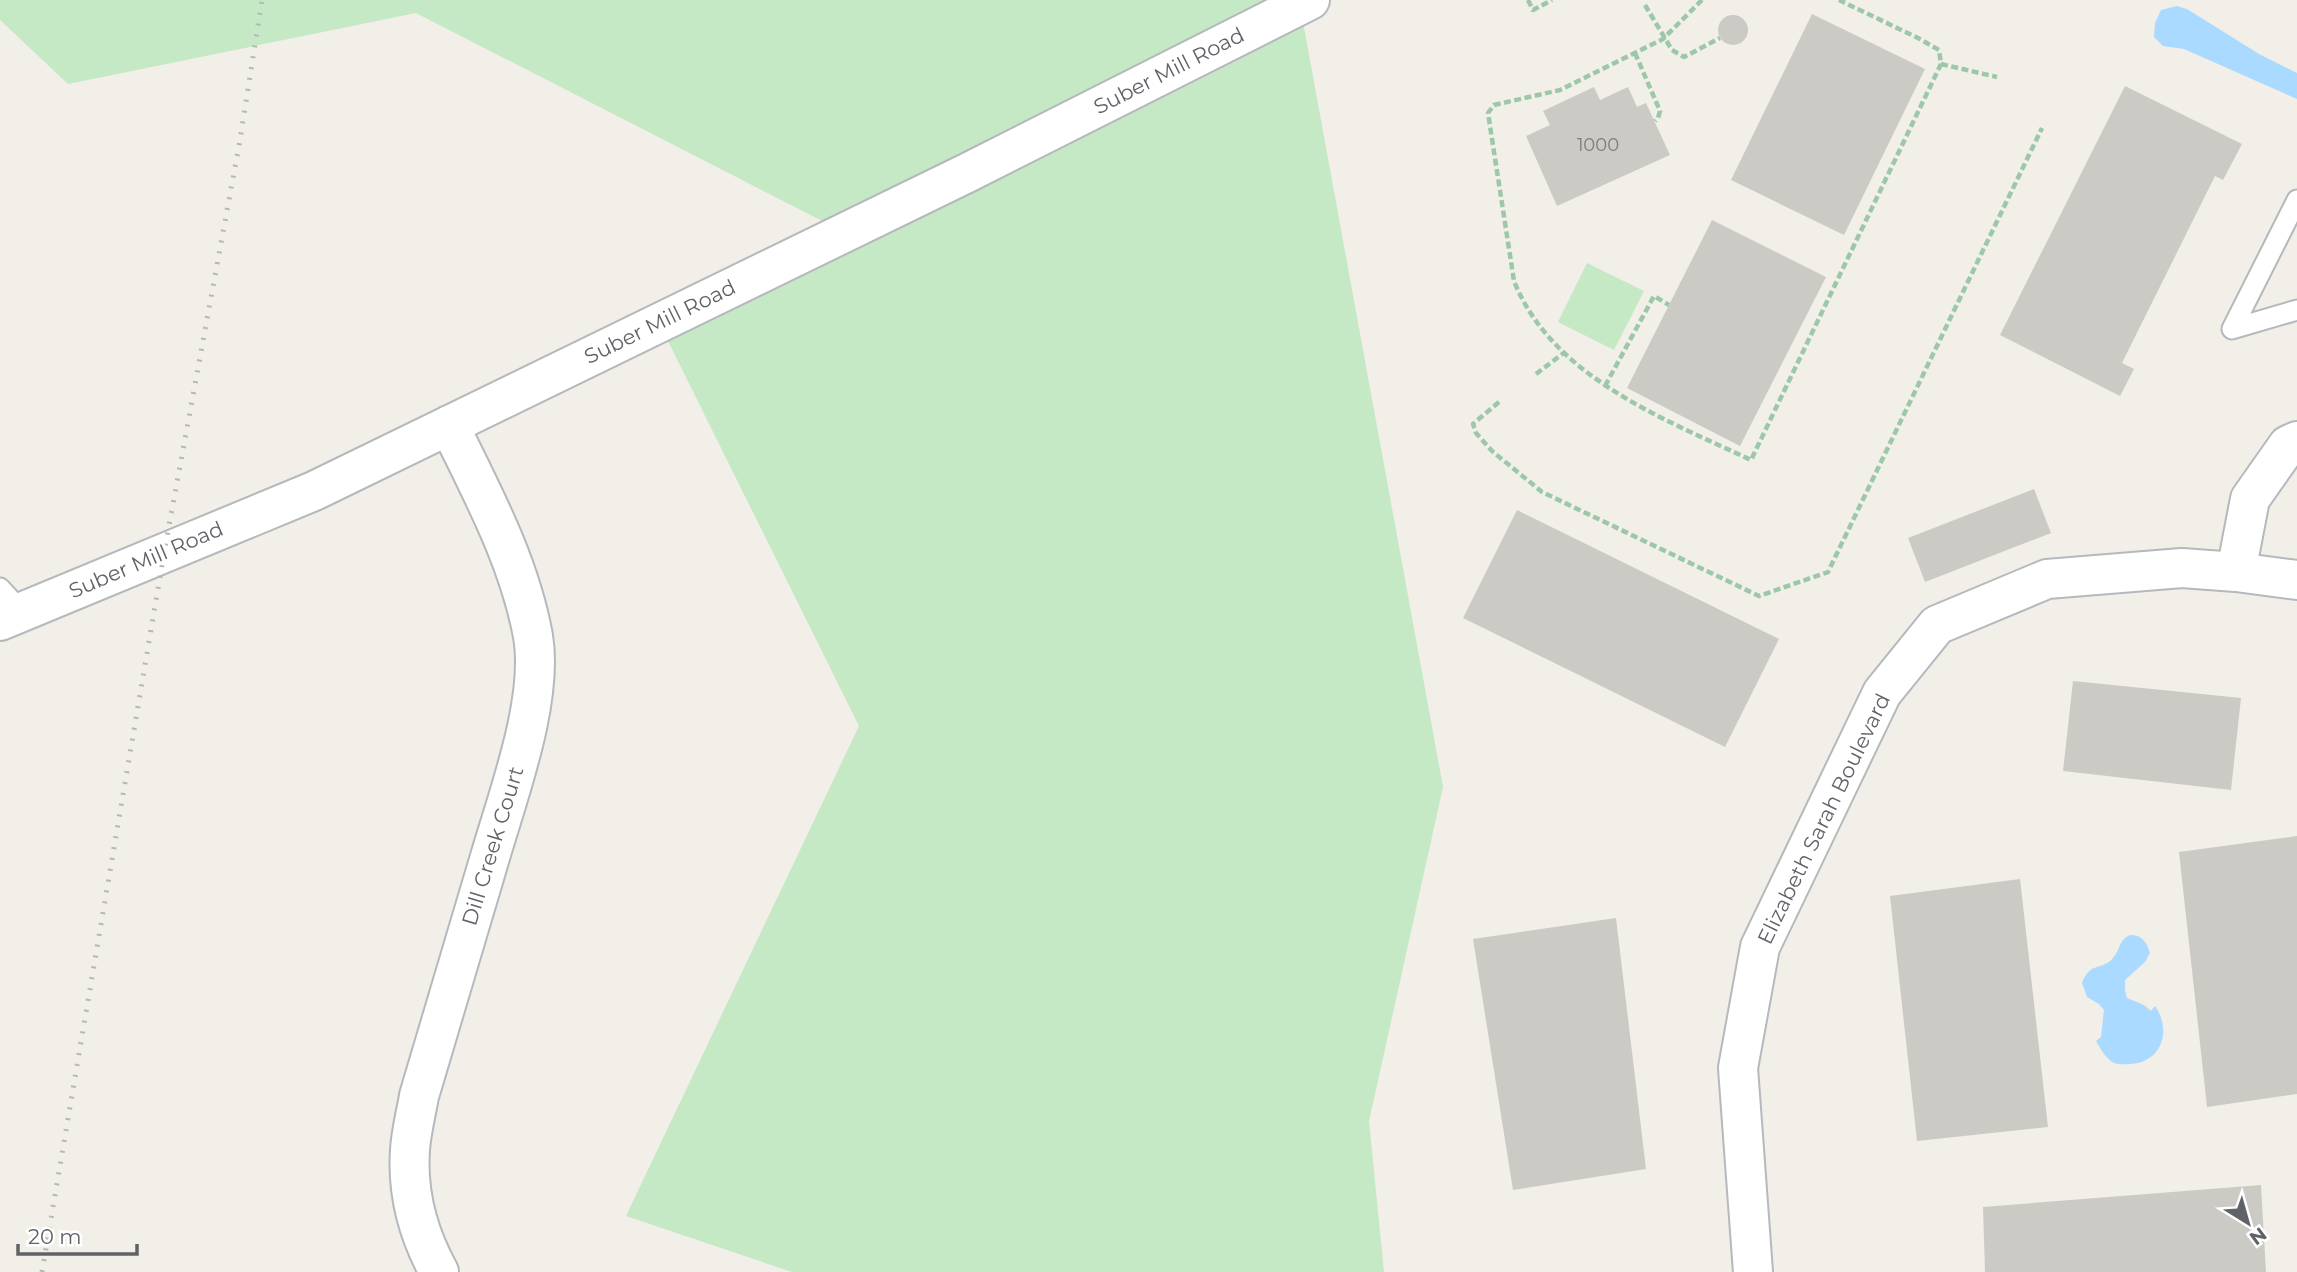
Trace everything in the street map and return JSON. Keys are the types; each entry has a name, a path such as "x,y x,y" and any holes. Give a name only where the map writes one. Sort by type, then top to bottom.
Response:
{"street":[{"name":"Suber Mill Road","path":"7,607 314,491 967,173 1310,0"},
{"name":"Dill Creek Court","path":"439,1272 425,1247 417,1222 412,1199 410,1150 419,1096 522,748 535,681 533,638 520,578 449,425"},
{"path":"2236,572 2250,499 2288,445 2297,441"},
{"name":"Elizabeth Sarah Boulevard","path":"1753,1272 1738,1068 1760,947 1882,693 1937,625 2047,579 2182,568 2297,580"}],"lane":[{"path":"2297,200 2232,329 2297,310"}],"path":[{"path":"1528,0 1533,10 1552,0"},
{"path":"1702,0 1663,39 1560,90 1494,105 1489,113 1514,281 1538,326 1605,386 1643,409 1751,460 1941,64 1939,50 1839,0"},
{"path":"1645,5 1671,50 1684,57 1720,38"},
{"path":"1635,53 1660,111 1654,121"},
{"path":"1941,64 1997,77"},
{"path":"1499,402 1473,424 1476,433 1492,451 1542,492 1759,596 1828,572 2042,128"},
{"path":"1605,386 1654,296 1669,305"},
{"path":"1536,374 1565,352"}],"green space":[{"path":"0,0 1299,0 1443,787 1369,1121 1384,1272 792,1272 626,1216 859,726 659,323 830,225 416,13 68,84 0,20"},
{"path":"1587,263 1644,291 1614,350 1558,322"}],"water":[{"path":"2177,6 2187,9 2259,54 2297,73 2297,99 2184,49 2163,46 2154,37 2155,23 2161,10"},
{"path":"2130,935 2143,940 2150,953 2145,962 2125,980 2127,998 2151,1011 2155,1006 2163,1025 2163,1034 2157,1051 2150,1057 2142,1062 2120,1064 2108,1059 2096,1041 2101,1037 2104,1010 2087,997 2082,983 2092,969 2113,958"}],"building":[{"path":"1812,14 1925,69 1844,235 1731,180"},
{"path":"1733,15 1744,19 1748,30 1744,41 1733,45 1722,41 1718,30 1722,19"},
{"path":"2125,86 2242,144 2223,180 2215,176 2122,363 2134,369 2120,396 2000,335"},
{"path":"1594,87 1600,100 1628,87 1637,107 1646,103 1670,155 1557,206 1526,136 1550,125 1543,111"},
{"path":"1712,220 1826,277 1740,446 1627,388"},
{"path":"2034,489 2051,533 1925,582 1908,538"},
{"path":"1517,510 1779,639 1725,747 1463,618"},
{"path":"2073,681 2241,698 2231,790 2063,771"},
{"path":"2297,836 2297,1094 2207,1107 2179,852"},
{"path":"2020,879 2048,1127 1917,1141 1890,896"},
{"path":"1616,918 1646,1169 1513,1190 1473,939"},
{"path":"2261,1185 2266,1272 1985,1272 1983,1207"}],"railway":[{"path":"42,1272 164,553 240,140 262,0"}]}
